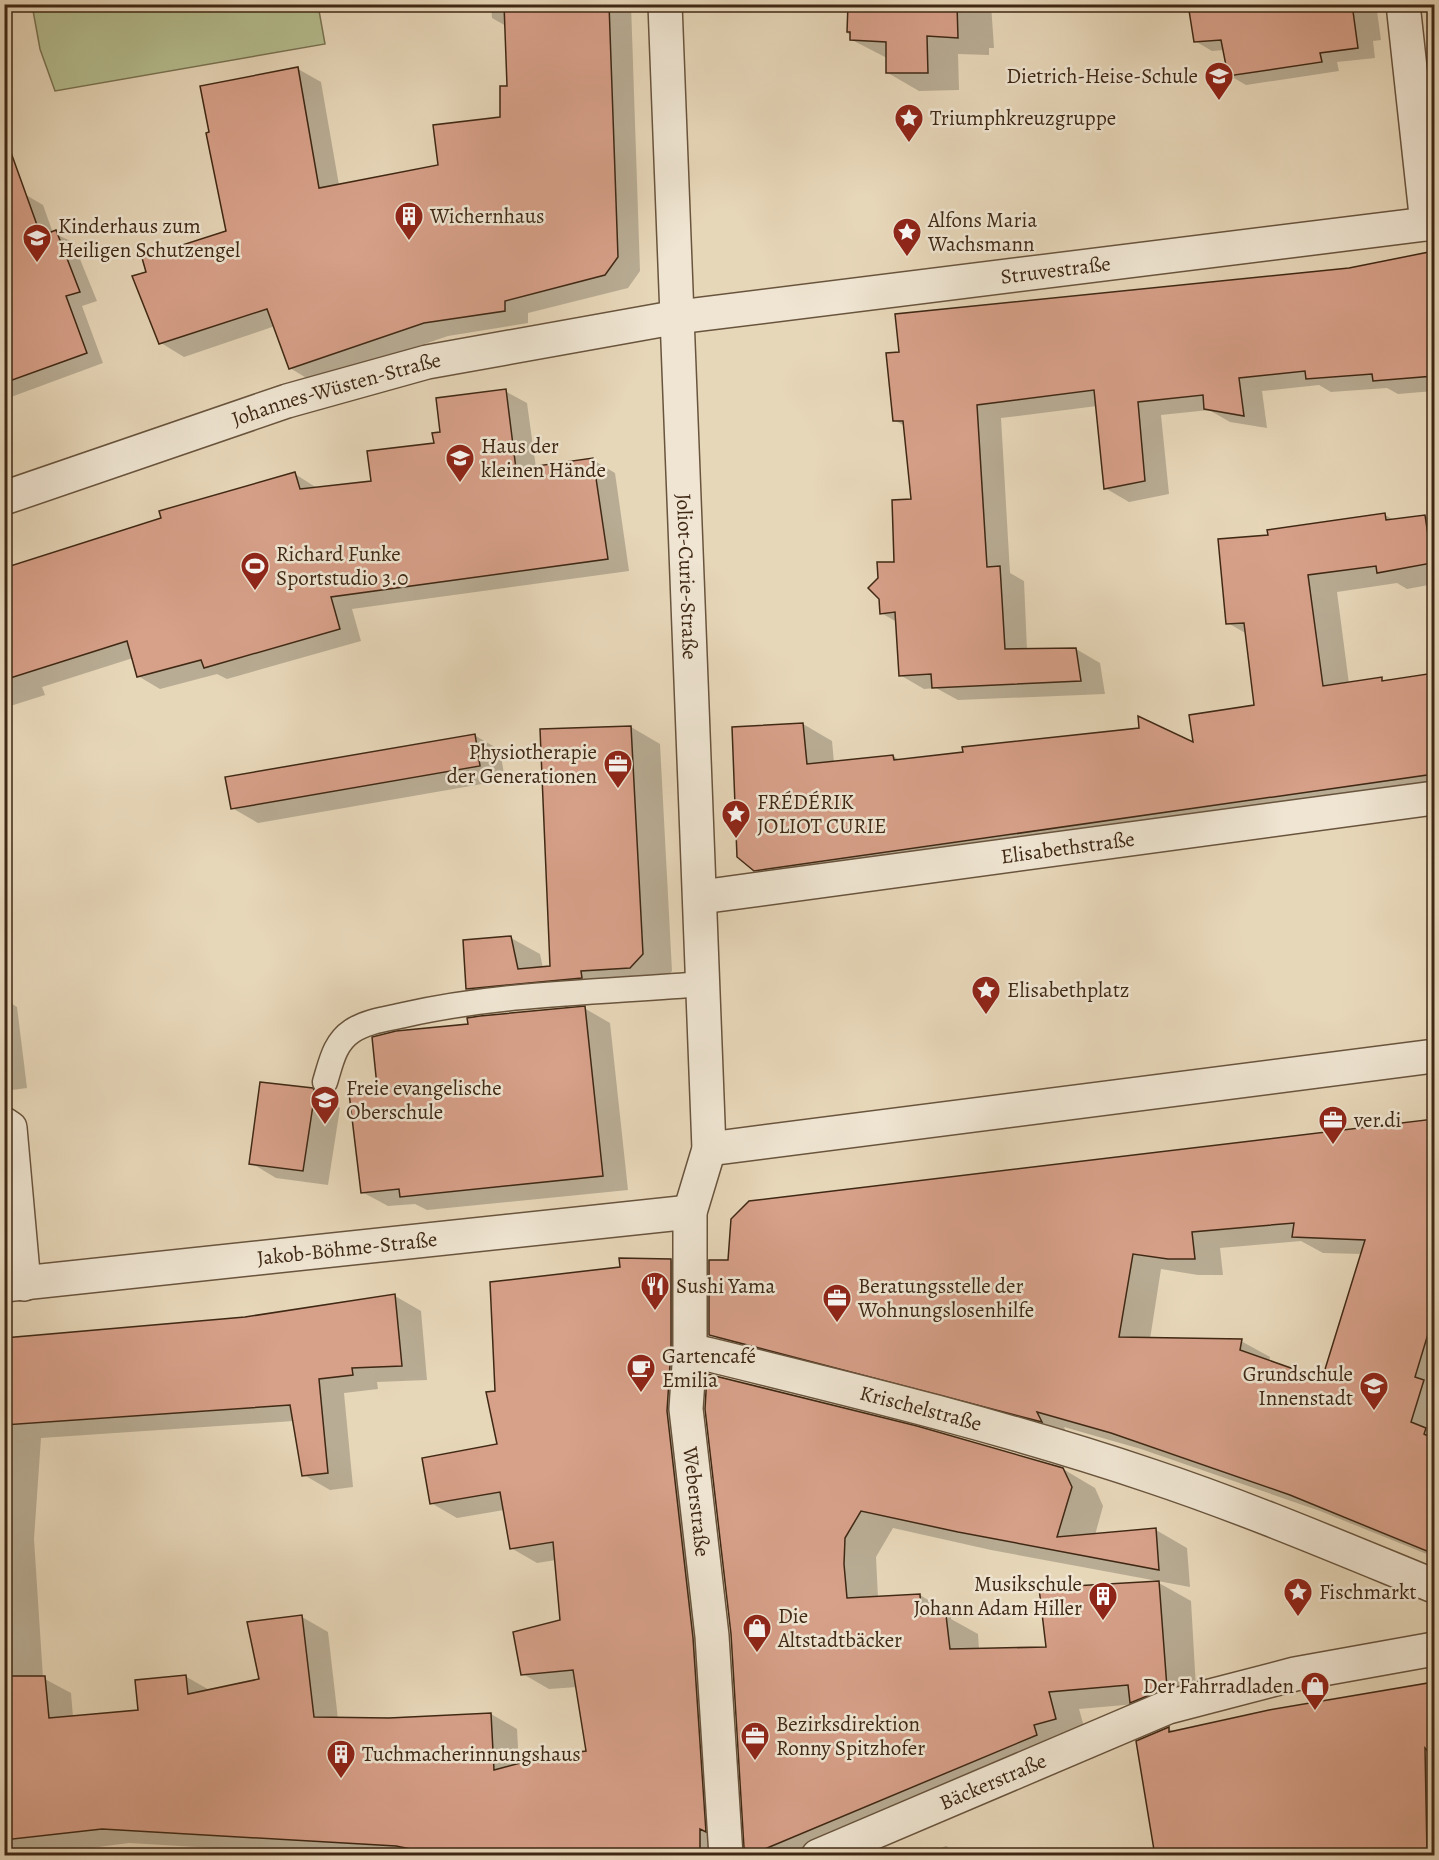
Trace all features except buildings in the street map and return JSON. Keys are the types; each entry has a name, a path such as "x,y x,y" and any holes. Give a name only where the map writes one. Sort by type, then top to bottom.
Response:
{"street":[{"name":"Joliot-Curie-Straße","path":"665,4 709,1149"},
{"path":"1403,4 1431,224"},
{"name":"Struvestraße","path":"678,317 1431,224"},
{"name":"Johannes-Wüsten-Straße","path":"4,498 355,380 427,362 678,317"},
{"name":"Elisabethstraße","path":"701,897 1434,798"},
{"path":"709,1149 1434,1056"},
{"path":"4,1124 10,1128 14,1285"},
{"name":"Weberstraße","path":"709,1149 690,1212 690,1350 686,1409 712,1636 726,1856"},
{"name":"Jakob-Böhme-Straße","path":"14,1285 690,1212"},
{"name":"Krischelstraße","path":"690,1350 898,1401 1151,1476 1290,1527 1434,1586"},
{"name":"Bäckerstraße","path":"818,1856 1168,1707 1295,1674 1434,1649"}],"lane":[{"path":"325,1082 335,1048 350,1032 364,1024 431,1009 505,999 703,984"}],"green space":[{"path":"32,5 318,5 325,44 55,91 40,49"}],"place":[{"name":"Dietrich-Heise-Schule","path":"1219,102"},
{"name":"Triumphkreuzgruppe","path":"909,144"},
{"name":"Wichernhaus","path":"409,242"},
{"name":"Alfons Maria Wachsmann","path":"907,258"},
{"name":"Kinderhaus zum Heiligen Schutzengel","path":"37,264"},
{"name":"Haus der kleinen Hände","path":"460,484"},
{"name":"Richard Funke Sportstudio 3.0","path":"255,592"},
{"name":"Physiotherapie der Generationen","path":"618,790"},
{"name":"FRÉDÉRIK JOLIOT CURIE","path":"736,840"},
{"name":"Elisabethplatz","path":"986,1016"},
{"name":"Freie evangelische Oberschule","path":"325,1126"},
{"name":"ver.di","path":"1333,1146"},
{"name":"Sushi Yama","path":"655,1312"},
{"name":"Beratungsstelle der Wohnungslosenhilfe","path":"837,1324"},
{"name":"Gartencafé Emilia","path":"641,1394"},
{"name":"Grundschule Innenstadt","path":"1374,1412"},
{"name":"Fischmarkt","path":"1298,1618"},
{"name":"Musikschule Johann Adam Hiller","path":"1103,1622"},
{"name":"Die Altstadtbäcker","path":"757,1654"},
{"name":"Der Fahrradladen","path":"1315,1712"},
{"name":"Bezirksdirektion Ronny Spitzhofer","path":"755,1762"},
{"name":"Tuchmacherinnungshaus","path":"341,1780"}]}
